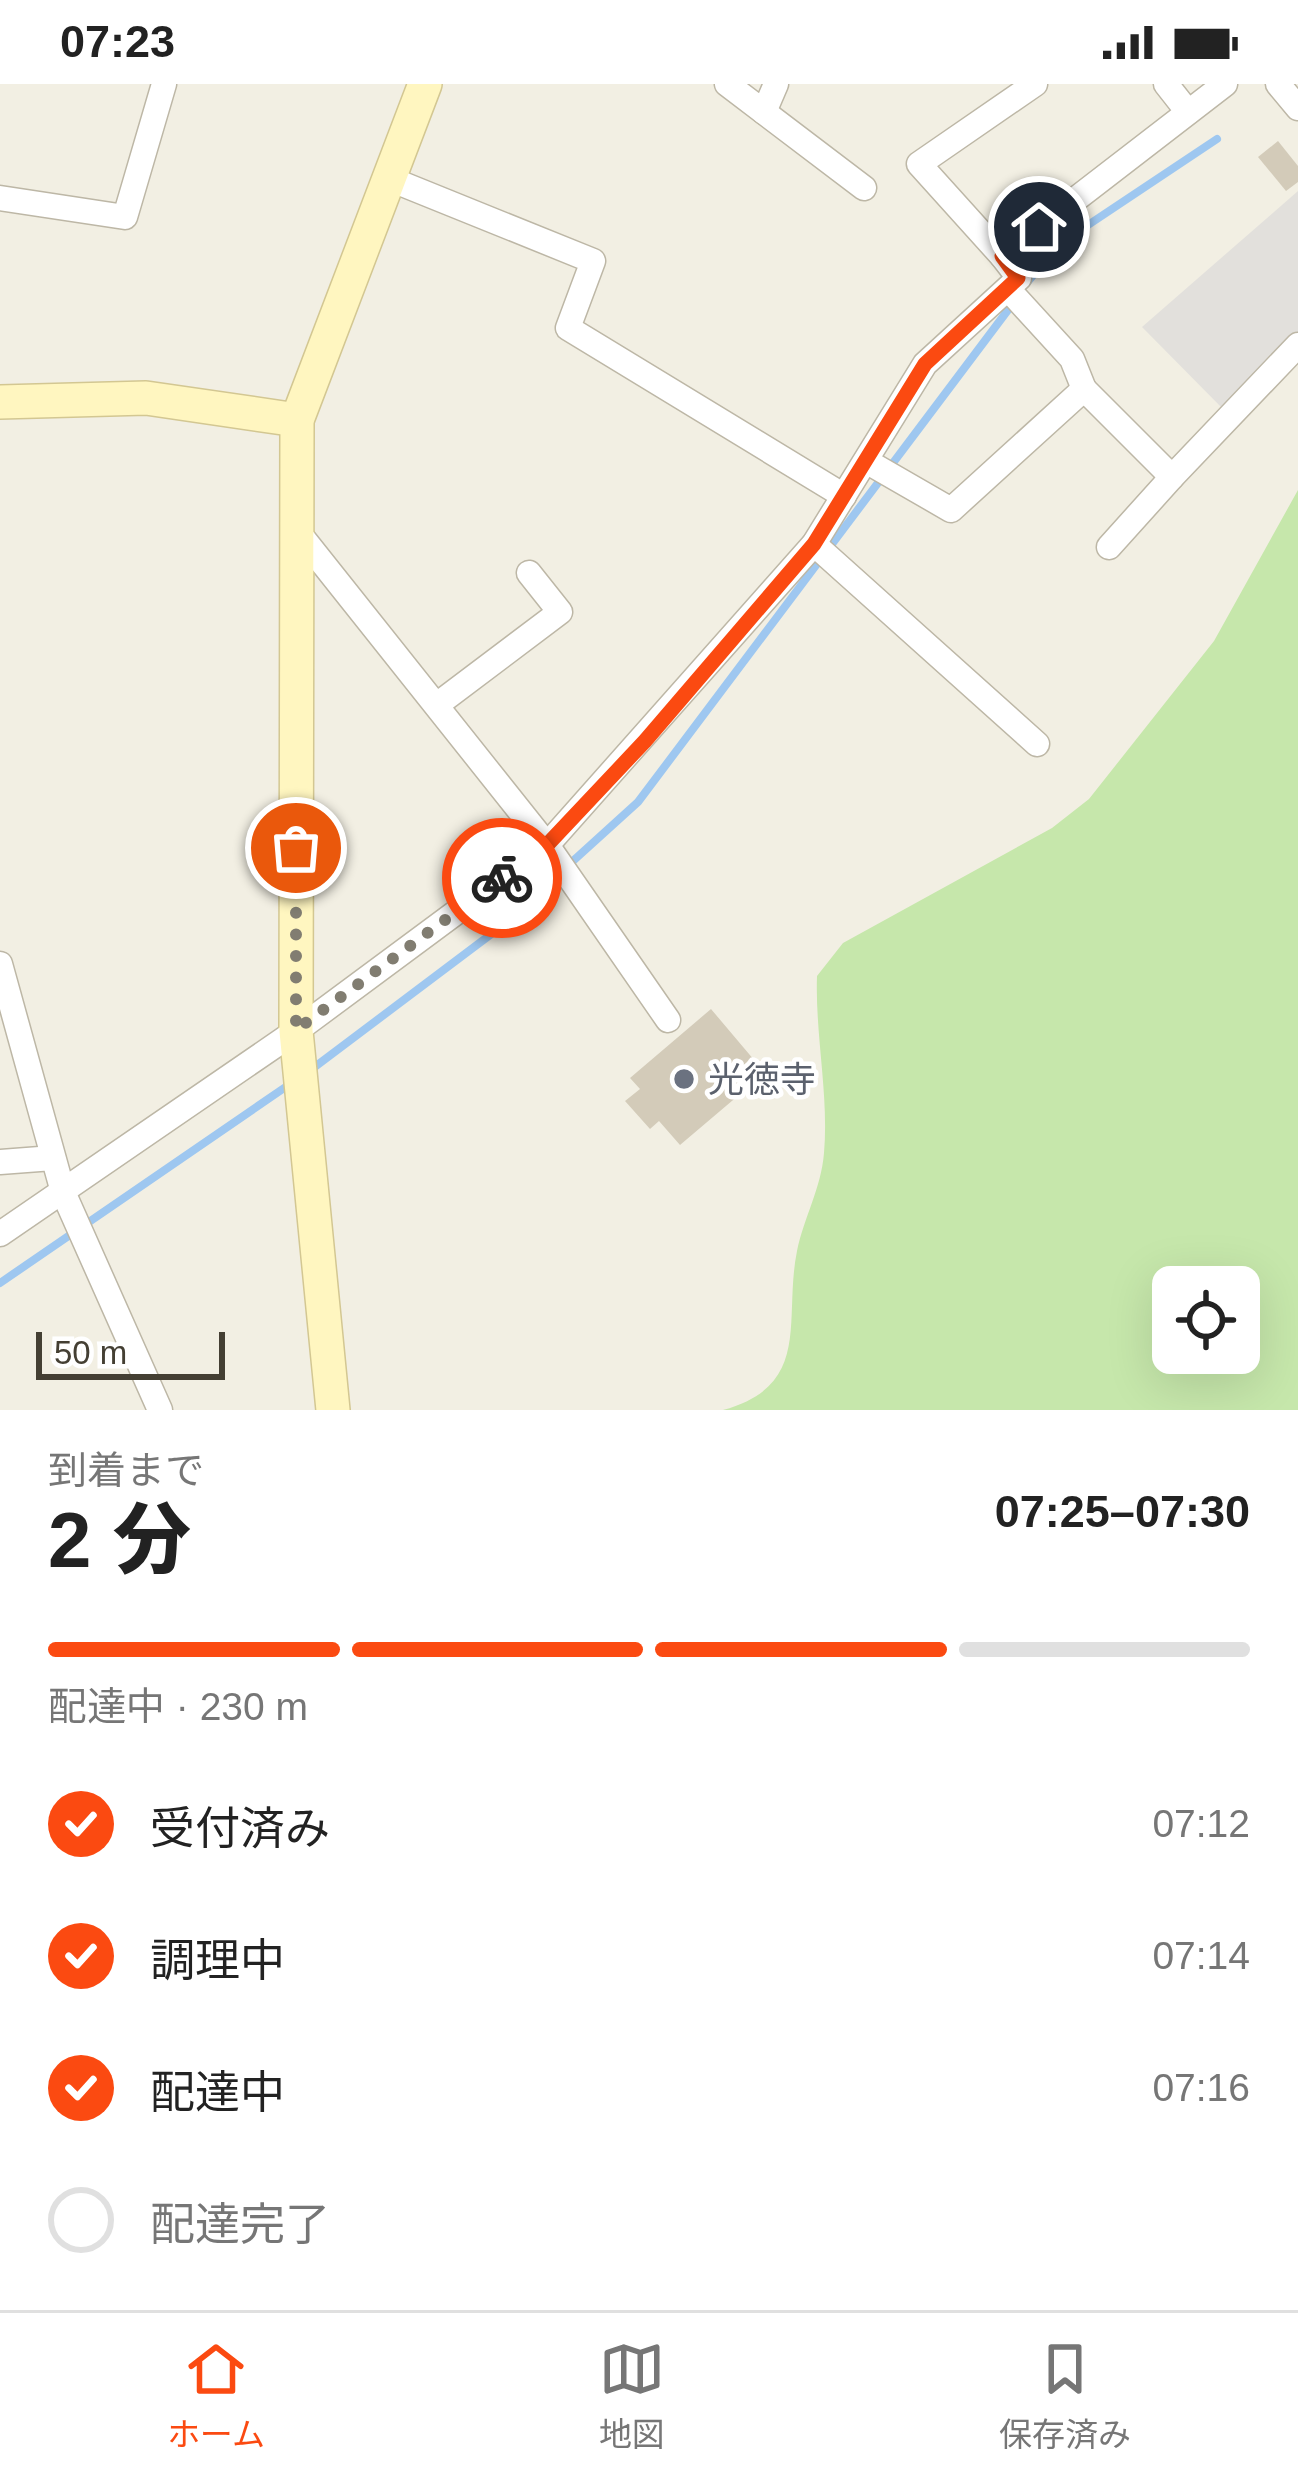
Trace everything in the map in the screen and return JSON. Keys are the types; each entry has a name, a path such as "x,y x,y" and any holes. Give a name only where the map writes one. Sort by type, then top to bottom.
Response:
{"street":[{"path":"0,198 124,217 164,84"},
{"path":"333,1410 296,1030 297,420 425,84"},
{"path":"727,84 864,188"},
{"path":"764,112 776,84"},
{"path":"0,1234 296,1030 547,845 814,544 925,364 1018,278 919,164 1035,84"},
{"path":"1166,84 1188,112"},
{"path":"1002,256 1225,84"},
{"path":"1278,84 1298,108"},
{"path":"390,178 593,261 568,328 844,496"},
{"path":"1008,289 1072,359 1084,389 1172,477"},
{"path":"1109,547 1298,345"},
{"path":"866,461 951,510 1084,389"},
{"path":"0,402 146,398 297,420"},
{"path":"294,527 547,845 668,1020"},
{"path":"814,544 1037,743"},
{"path":"438,704 560,611 529,573"},
{"path":"0,964 63,1192 160,1410"},
{"path":"0,1162 53,1158"}],"green space":[{"path":"1298,490 1298,1410 723,1410 751,1399 771,1384 788,1347 797,1251 824,1153 817,976 843,943 1052,828 1089,799 1214,641"}],"shaded area":[{"path":"1298,191 1298,334 1225,411 1142,327"}],"building":[{"path":"1278,141 1298,166 1298,182 1286,191 1258,157"},
{"path":"711,1009 765,1073 680,1145 659,1121 650,1129 625,1101 640,1089 630,1078"}],"waterway":[{"path":"1026,284 1058,245 1217,139"},
{"path":"308,1072 498,929 638,802 1014,302"},
{"path":"0,1283 290,1084"}],"way so far":[{"path":"296,848 296,1030 502,878"}],"place":[{"name":"光徳寺","path":"684,1079"}],"route":[{"path":"502,878 547,845 645,741 814,544 898,402 925,364 1018,278 1002,256 1039,227"}]}
